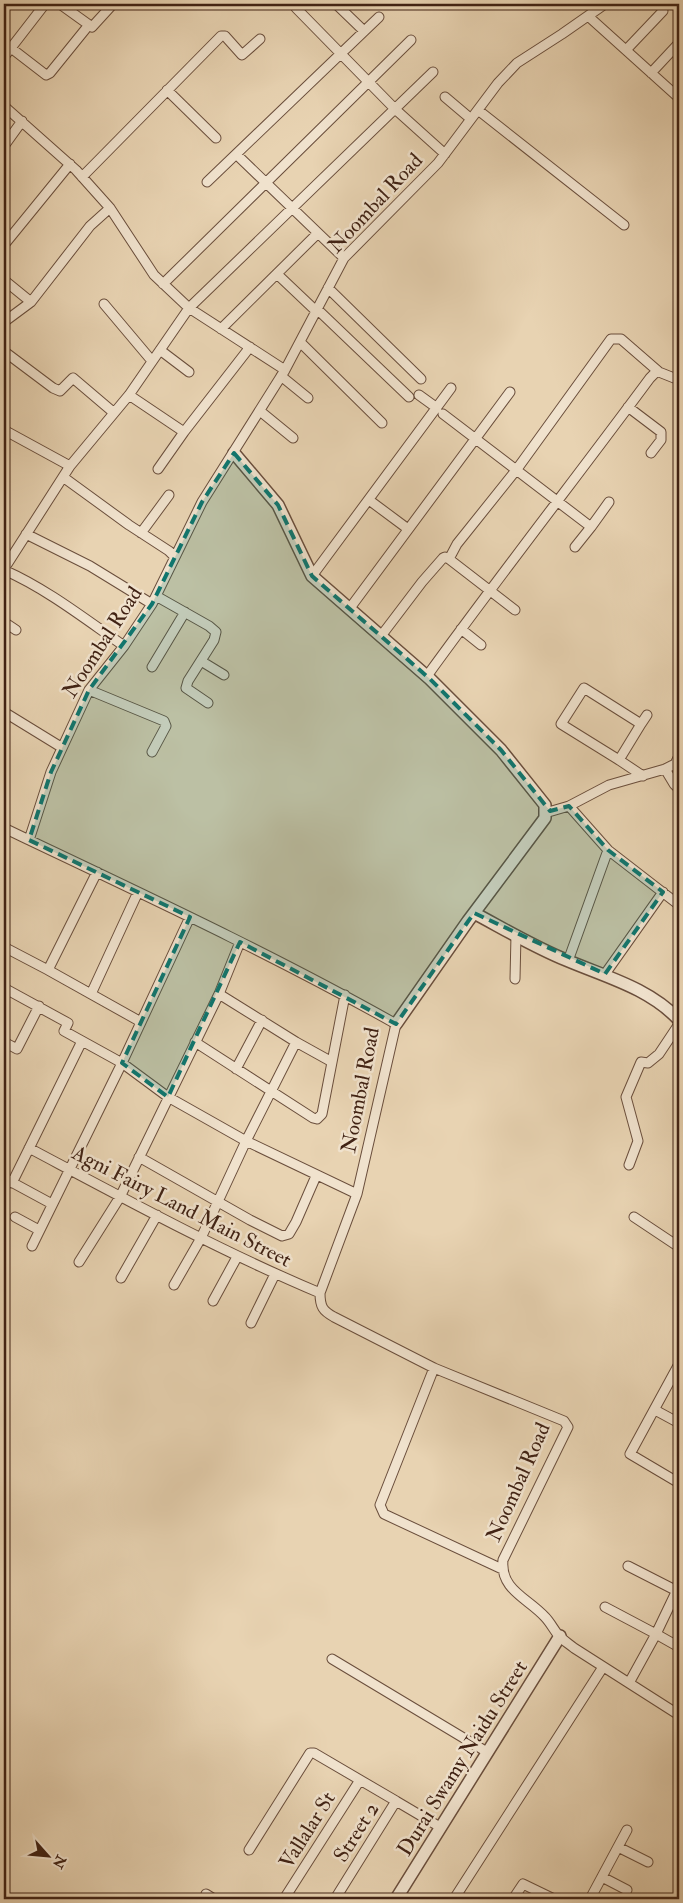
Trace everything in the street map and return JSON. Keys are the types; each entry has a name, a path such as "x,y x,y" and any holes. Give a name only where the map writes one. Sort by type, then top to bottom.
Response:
{"street":[{"path":"4,57 45,4"},
{"path":"66,5 88,26 94,26 113,4"},
{"path":"336,4 364,31"},
{"name":"Noombal Road","path":"605,4 517,63 498,83 445,154 344,258 283,373 202,502 154,600 124,646 89,690 61,747 29,840 240,942 345,995 396,1024 357,1194 320,1293 320,1304 323,1311 434,1368 564,1421 568,1427 503,1560 502,1569 506,1581 512,1590 545,1617 560,1636 574,1648 602,1668 679,1715"},
{"path":"296,8 395,109 445,154"},
{"path":"626,50 663,11"},
{"path":"207,182 379,16"},
{"path":"588,16 679,98"},
{"path":"11,48 46,74 50,73 88,26"},
{"path":"82,177 221,36 225,36 242,55 260,40"},
{"path":"163,284 411,40"},
{"path":"651,73 679,43"},
{"path":"124,646 51,595 4,569 62,477 113,412 129,395 190,308 433,72"},
{"path":"167,90 216,138"},
{"path":"445,97 471,119"},
{"path":"4,106 70,164 110,208 154,275 163,284 190,308 250,347 283,373 308,398"},
{"path":"478,110 624,225"},
{"path":"4,146 22,121"},
{"path":"236,154 344,258"},
{"path":"4,245 70,164"},
{"path":"4,322 31,302 90,226 110,208"},
{"path":"221,329 318,233"},
{"path":"276,274 409,397"},
{"path":"4,280 31,302"},
{"path":"328,288 421,379"},
{"path":"104,304 152,361"},
{"path":"449,560 457,544 517,469 611,339 621,339 659,372 679,380"},
{"path":"300,342 382,423"},
{"path":"158,469 184,432 250,347"},
{"path":"160,350 189,372"},
{"path":"5,352 53,388 60,391 72,378 113,412"},
{"path":"427,676 489,590 528,542 557,500 650,378 659,372"},
{"path":"312,576 440,411 451,388"},
{"path":"350,608 510,392"},
{"path":"129,395 184,432"},
{"path":"419,395 591,526"},
{"path":"628,407 661,432 660,440 651,453"},
{"path":"260,411 292,438"},
{"path":"4,430 70,466"},
{"path":"234,453 278,505 312,576 427,676 501,750 545,805 545,818 396,1024"},
{"path":"62,477 176,557"},
{"path":"140,533 170,495"},
{"path":"370,500 408,529"},
{"path":"575,547 609,502"},
{"path":"26,534 154,600 185,612 216,632 214,640 188,681 186,688 208,703"},
{"path":"381,636 422,582 445,557 515,610"},
{"path":"152,667 185,612"},
{"path":"4,623 16,630"},
{"path":"461,629 482,644"},
{"path":"201,661 224,675"},
{"path":"641,724 584,688 561,724 643,776"},
{"path":"89,690 164,721 166,726 152,752"},
{"path":"4,712 61,747"},
{"path":"619,760 647,715"},
{"path":"545,813 568,806 609,785 665,769 675,764 679,756"},
{"path":"665,769 679,789"},
{"path":"568,806 608,850 679,905"},
{"path":"4,828 29,840"},
{"path":"568,961 608,850"},
{"path":"48,970 97,872"},
{"path":"91,994 138,892"},
{"path":"605,974 663,892"},
{"path":"474,914 568,961 605,974 651,997 679,1022 659,1054 648,1064 641,1062 626,1096 638,1141 629,1165"},
{"path":"32,1246 122,1063 190,917"},
{"path":"515,979 516,935"},
{"path":"78,1262 120,1197 219,994 240,942"},
{"path":"4,947 141,1022"},
{"path":"4,988 68,1023 64,1031 122,1063 168,1098 246,1141 357,1194"},
{"path":"219,994 332,1062"},
{"path":"195,1042 317,1119 322,1114 345,995"},
{"path":"4,1042 17,1048 39,1006"},
{"path":"236,1069 262,1020"},
{"path":"52,1204 6,1182 29,1148 82,1042"},
{"path":"174,1285 201,1238 246,1141 296,1042"},
{"name":"Agni Fairy Land Main Street","path":"29,1148 120,1197 237,1256 320,1293"},
{"path":"139,1157 257,1224 282,1236 289,1234 296,1222 316,1176"},
{"path":"121,1278 157,1215"},
{"path":"16,1217 39,1230"},
{"path":"634,1217 679,1248"},
{"path":"213,1301 237,1256"},
{"path":"251,1323 276,1274"},
{"path":"679,1364 630,1454 679,1483"},
{"path":"434,1368 380,1505 384,1514 502,1569"},
{"path":"654,1410 679,1422"},
{"path":"628,1566 678,1589 629,1683"},
{"path":"605,1607 679,1647"},
{"name":"Durai Swamy Naidu Street","path":"396,1899 560,1636"},
{"path":"332,1659 487,1752"},
{"path":"454,1899 602,1668"},
{"path":"249,1850 310,1753 314,1753 396,1801"},
{"name":"Vallalar St","path":"284,1899 360,1780"},
{"name":"Street 2","path":"335,1899 396,1801 440,1827"},
{"path":"590,1899 627,1830"},
{"path":"618,1847 648,1862"},
{"path":"602,1877 627,1890"},
{"path":"513,1899 523,1884 554,1899"}],"highlighted area":[{"path":"234,453 278,505 312,576 430,679 501,750 550,811 569,806 608,850 663,892 605,974 474,913 396,1024 240,942 168,1097 122,1063 190,917 29,840 51,772 89,690 152,604 202,502"}]}
